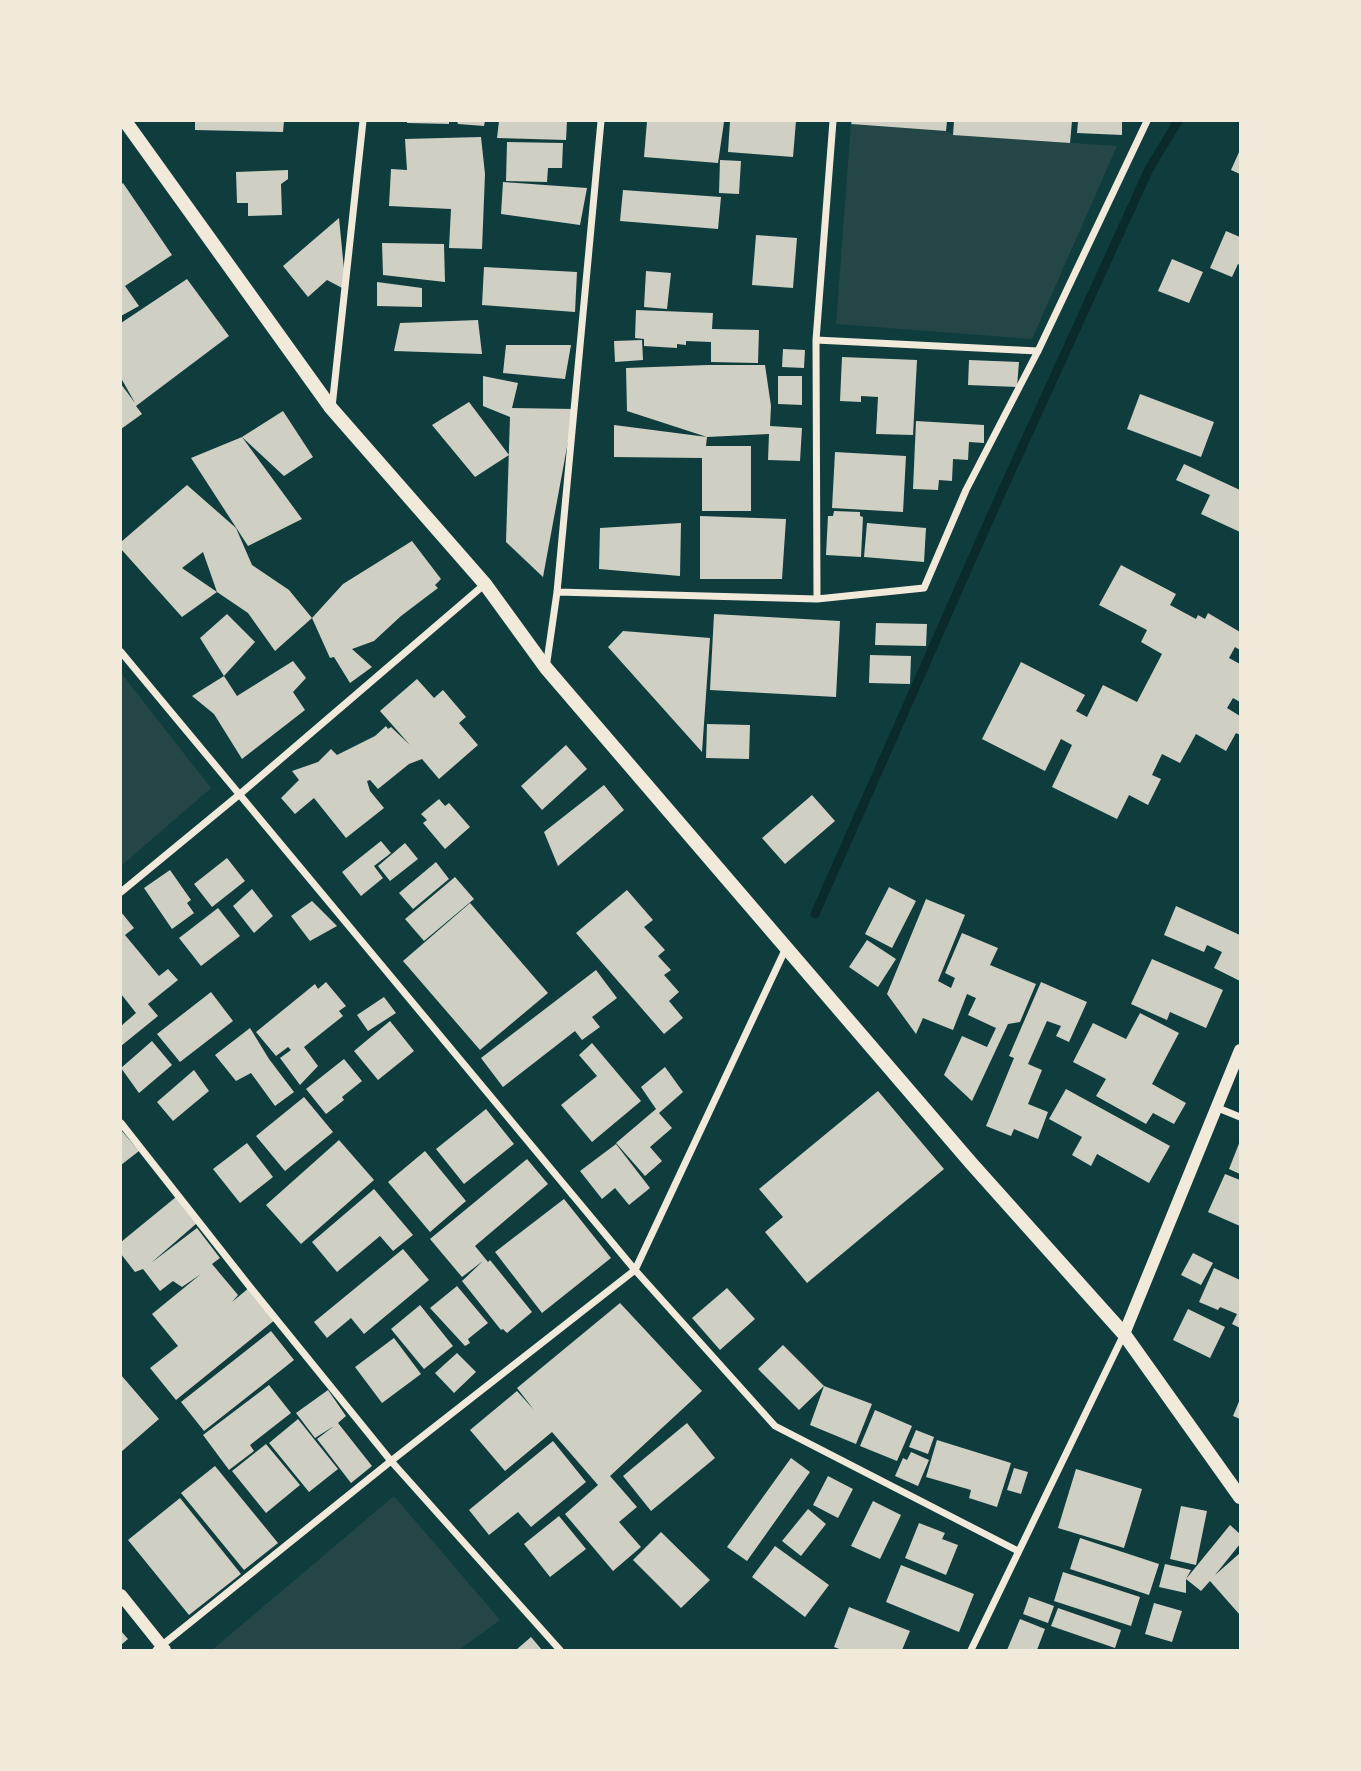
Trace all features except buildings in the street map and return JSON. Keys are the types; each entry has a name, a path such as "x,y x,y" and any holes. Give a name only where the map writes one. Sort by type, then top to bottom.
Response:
{"main road":[{"path":"124,123 331,408 485,584 546,668 971,1163 1124,1334 1240,1497"}],"street":[{"path":"331,408 363,121"},
{"path":"546,668 557,592 601,121"},
{"path":"817,599 816,340 833,121"},
{"path":"557,592 817,599 924,588 966,490 1038,351 1147,121"},
{"path":"816,340 1038,351"},
{"path":"121,892 485,584"},
{"path":"121,652 635,1270 775,1426 1018,1551"},
{"path":"121,1595 161,1649 391,1461 635,1270 786,947"},
{"path":"971,1650 1124,1334 1240,1050"},
{"path":"1218,1108 1240,1117"},
{"path":"121,1123 391,1461 560,1650"}],"shaded area":[{"path":"851,124 946,131 954,135 1117,146 1032,339 836,324"},
{"path":"121,673 211,788 121,866"},
{"path":"394,1496 500,1620 459,1650 212,1650"}],"waterway":[{"path":"815,914 998,500 1149,169 1178,121"}]}
